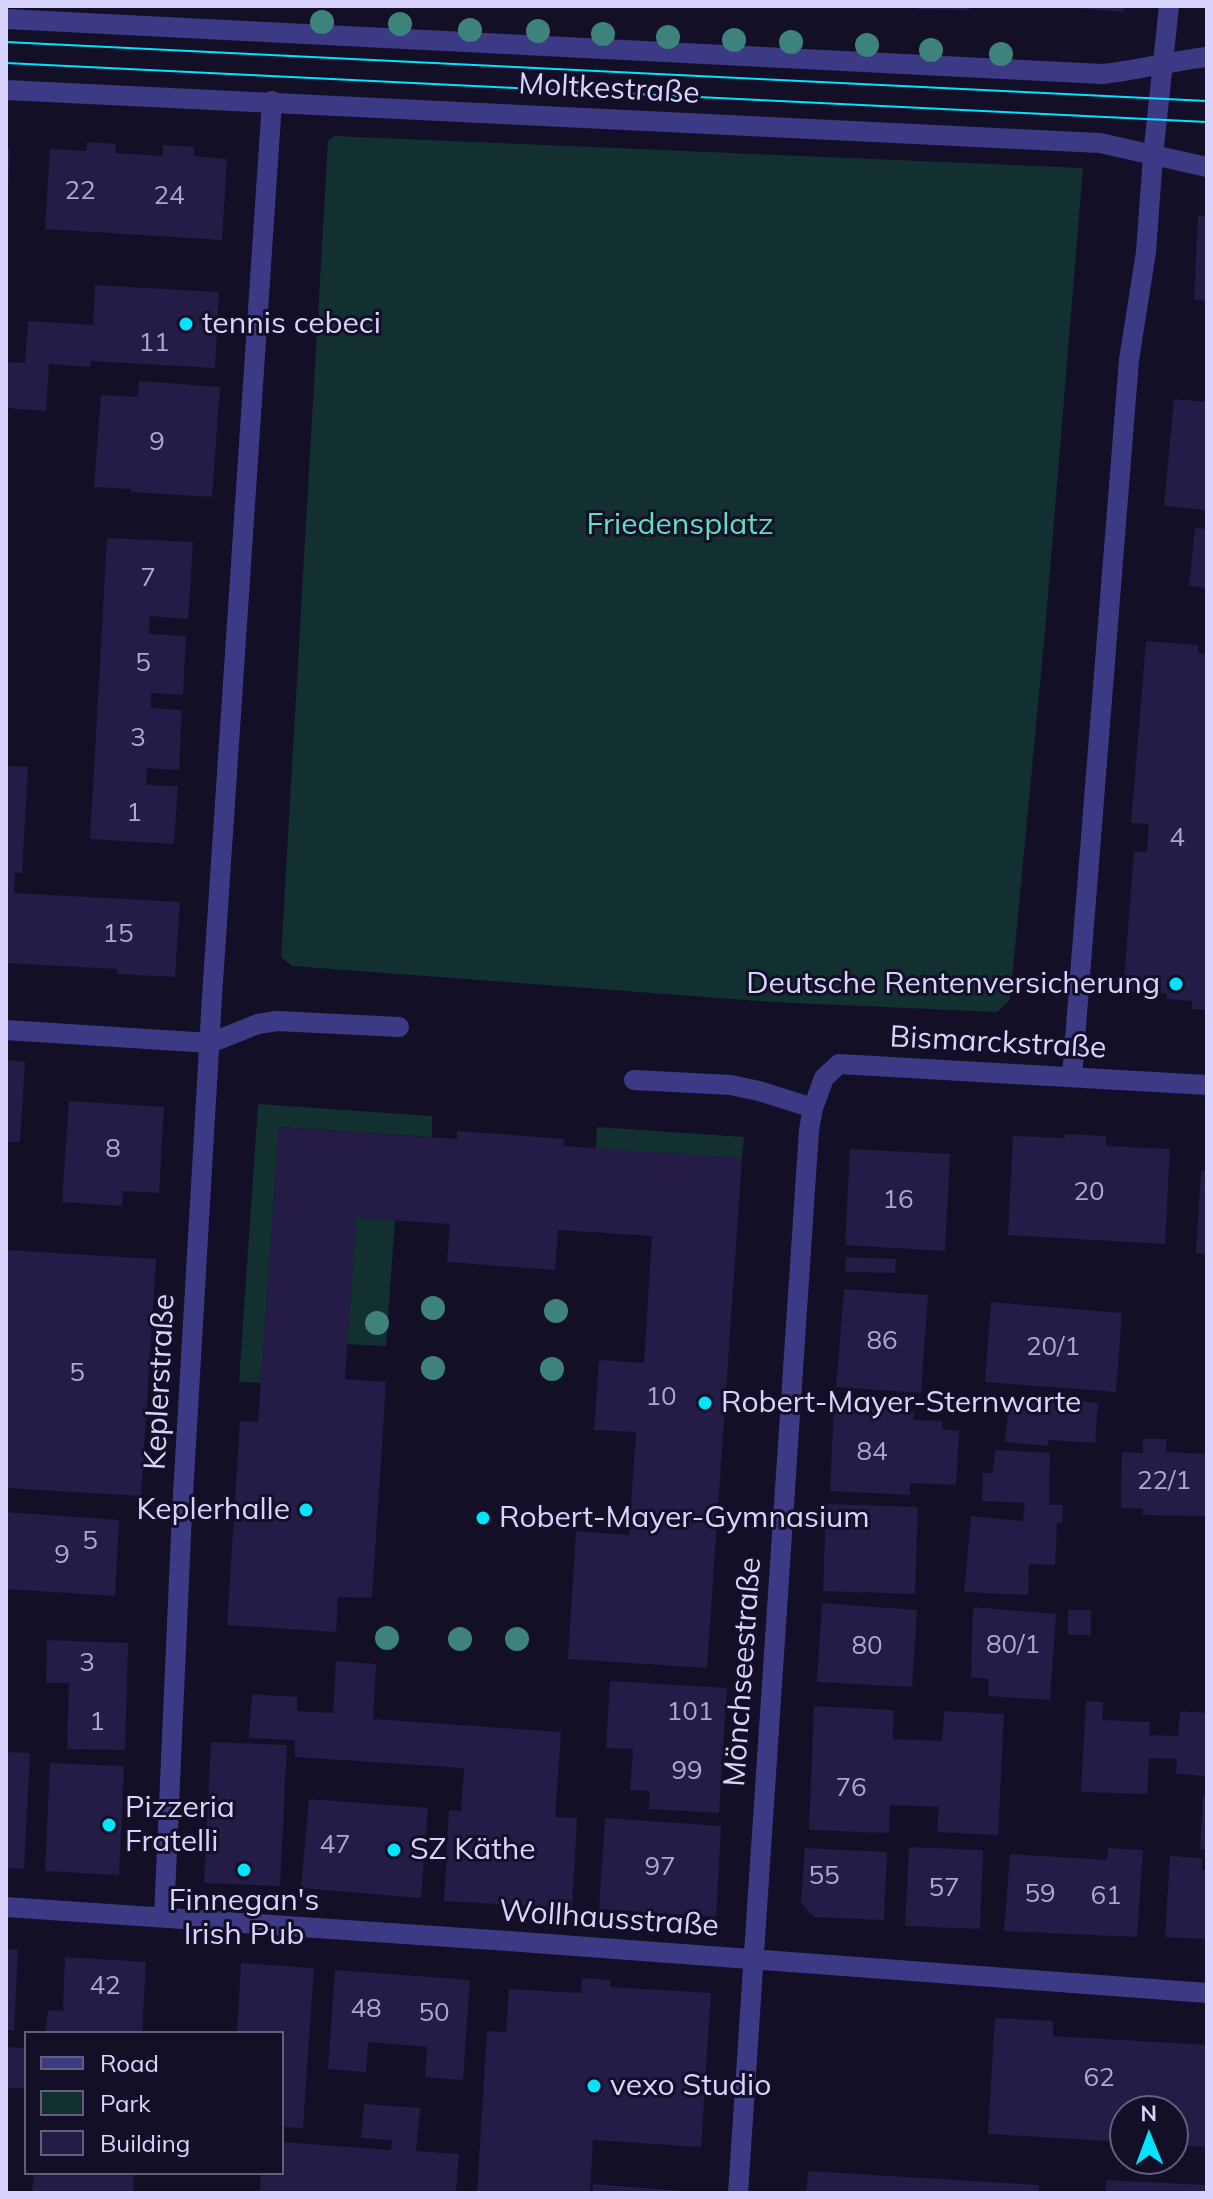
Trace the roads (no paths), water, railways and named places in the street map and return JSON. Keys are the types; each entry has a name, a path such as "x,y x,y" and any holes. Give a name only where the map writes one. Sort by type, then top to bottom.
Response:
{"street":[{"path":"1072,1076 1128,376 1146,252 1169,6"},
{"name":"Moltkestraße","path":"6,19 1103,74 1207,57"},
{"name":"Moltkestraße","path":"6,90 1100,143 1207,167"},
{"path":"210,1043 272,101"},
{"path":"6,1030 210,1043 258,1024 277,1021 399,1027"},
{"name":"Keplerstraße","path":"164,1917 183,1496 210,1043"},
{"name":"Bismarckstraße","path":"813,1108 824,1078 839,1064 1207,1085"},
{"path":"634,1080 731,1085 813,1108"},
{"name":"Mönchseestraße","path":"738,2193 809,1130 813,1108"},
{"name":"Wollhausstraße","path":"6,1907 1207,1993"}],"tram line":[{"path":"6,42 1207,101"},
{"path":"6,63 1207,122"}],"place":[{"name":"tennis cebeci","path":"186,324"},
{"name":"Deutsche Rentenversicherung","path":"1176,984"},
{"name":"Robert-Mayer-Sternwarte","path":"705,1403"},
{"name":"Keplerhalle","path":"306,1510"},
{"name":"Robert-Mayer-Gymnasium","path":"483,1518"},
{"name":"Pizzeria Fratelli","path":"109,1825"},
{"name":"SZ Käthe","path":"394,1850"},
{"name":"Finnegan's Irish Pub","path":"244,1870"},
{"name":"vexo Studio","path":"594,2086"}],"park label":[{"name":"Friedensplatz","path":"680,525"}]}
